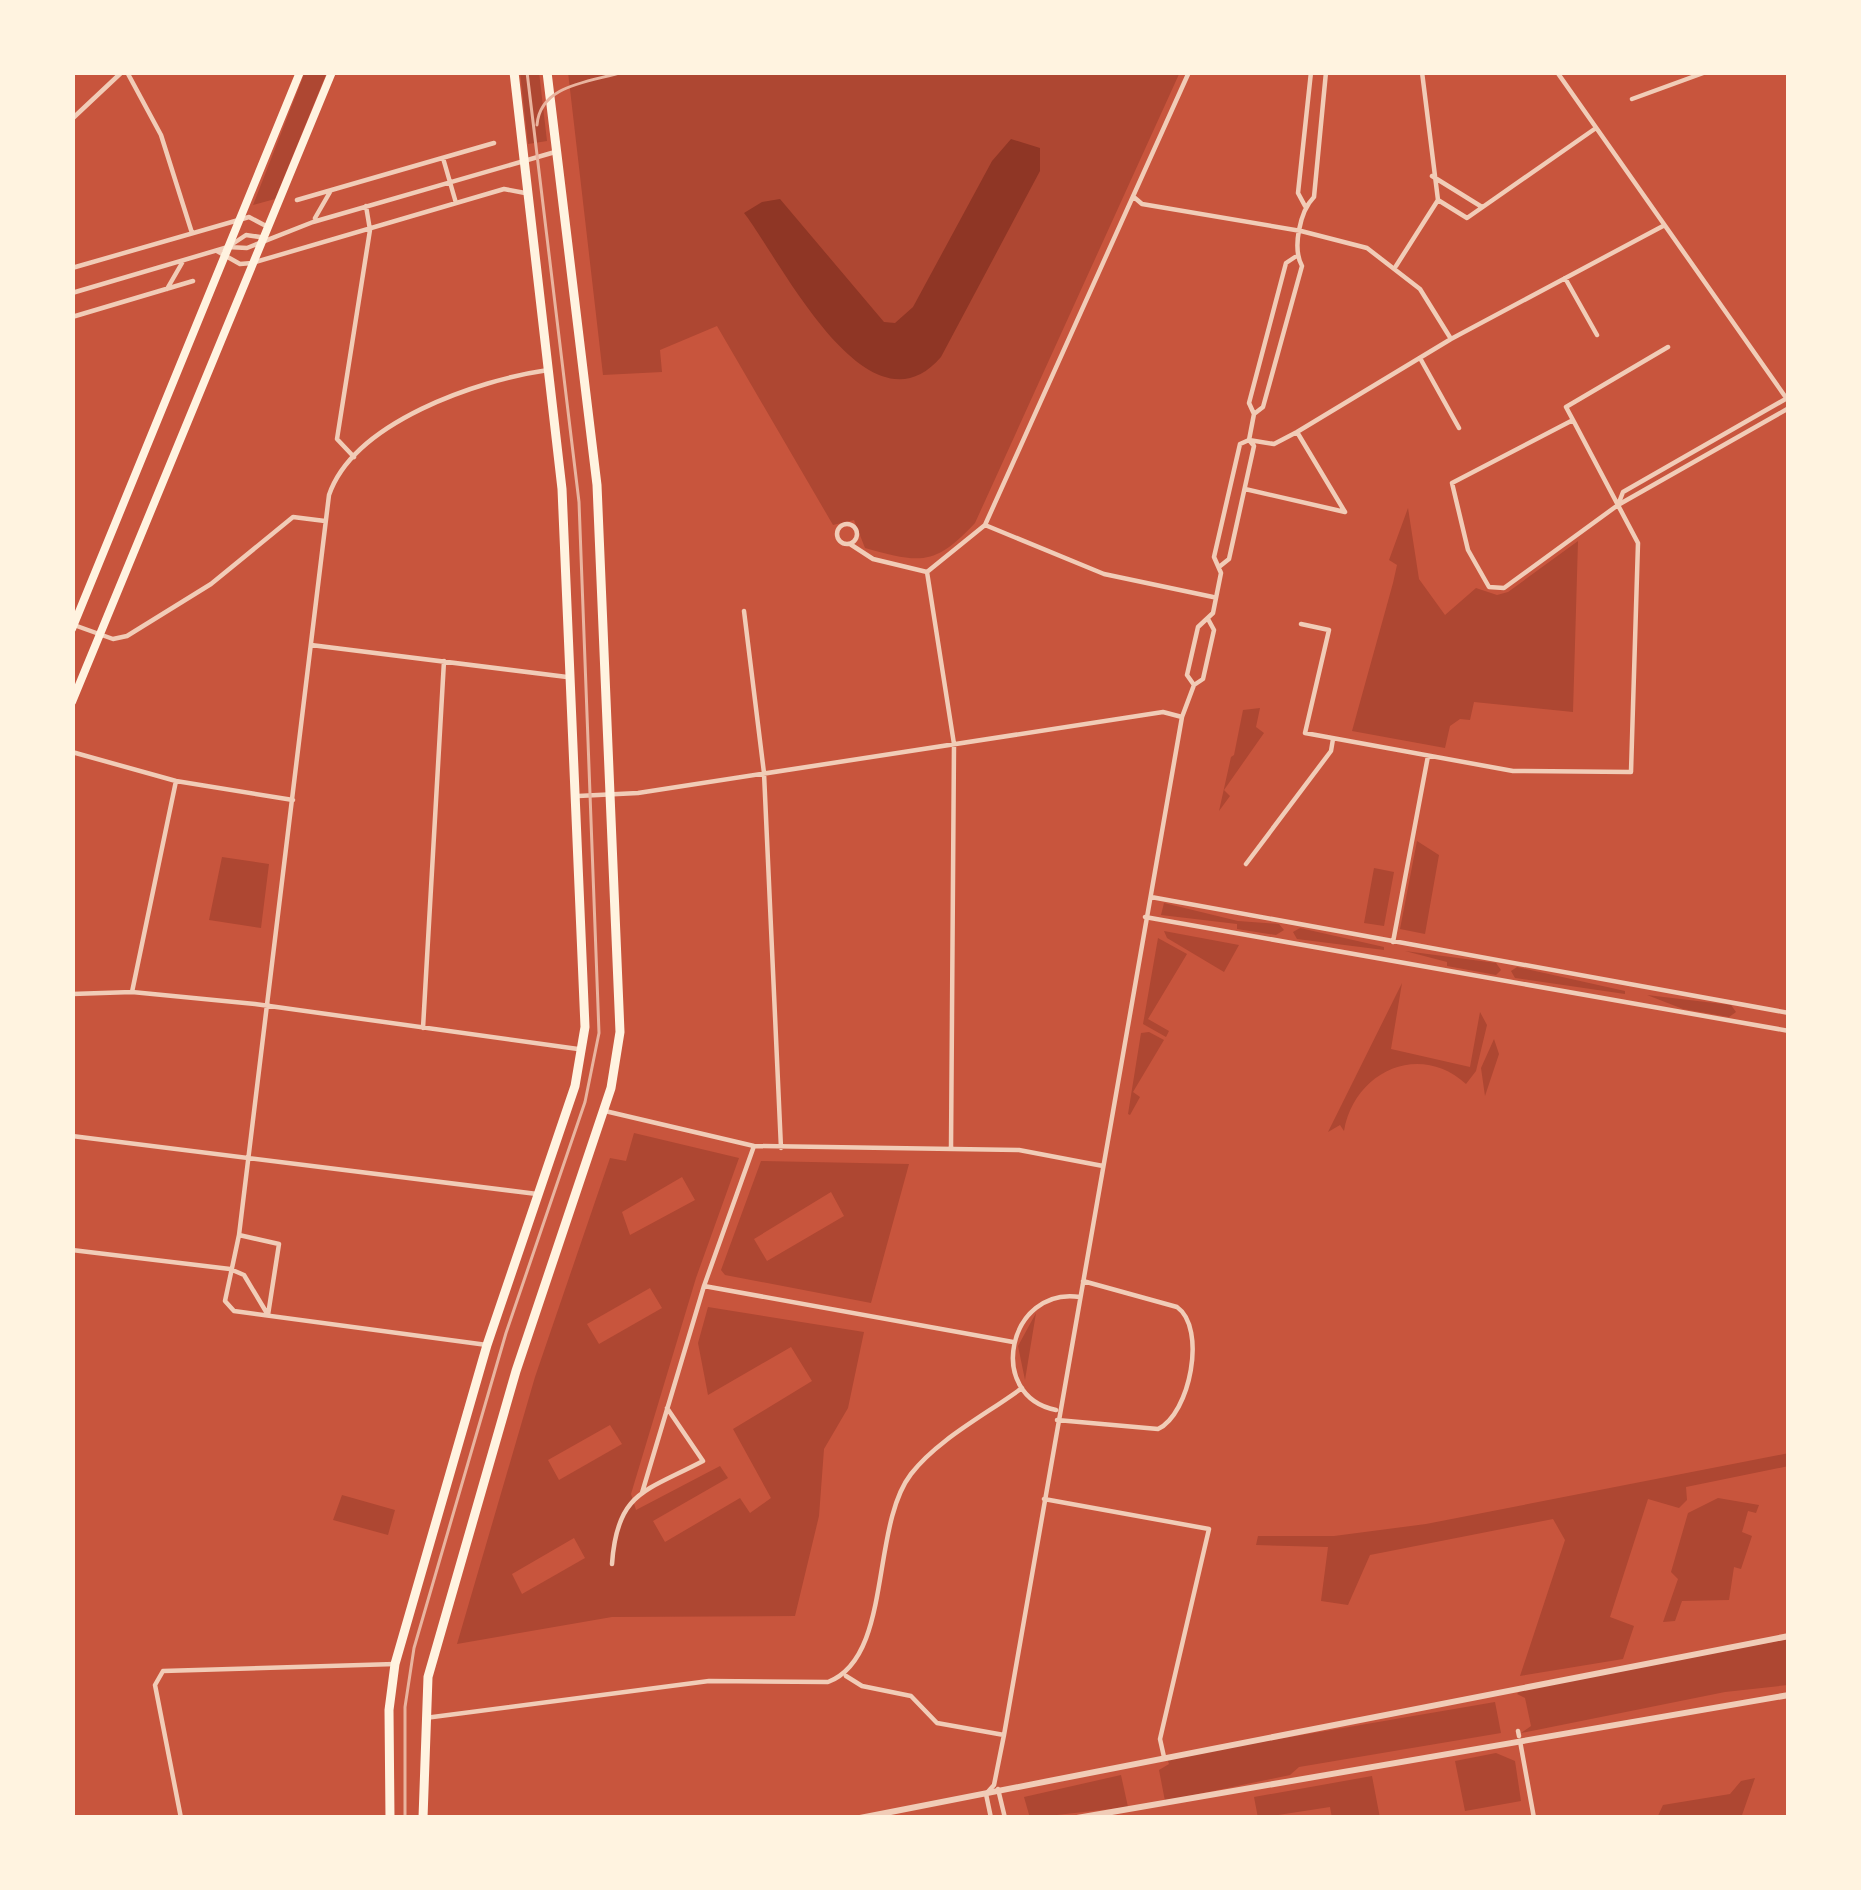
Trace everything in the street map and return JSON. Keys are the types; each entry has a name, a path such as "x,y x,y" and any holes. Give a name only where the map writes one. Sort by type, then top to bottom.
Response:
{"main road":[{"path":"73,627 81,593 300,72"},
{"path":"72,702 332,72"},
{"path":"390,1818 389,1710 395,1664 487,1345 582,1050 586,1001 573,677 549,370 514,72"},
{"path":"424,1818 425,1718 434,1656 516,1371 604,1111 621,1014 597,485 547,72"}],"street":[{"path":"72,118 124,72 161,135 192,232"},
{"path":"927,572 985,525 1189,72"},
{"path":"1305,206 1298,194 1311,72"},
{"path":"1254,414 1263,407 1302,266 1296,256 1305,206 1314,197 1326,72"},
{"path":"1423,72 1438,200 1467,218 1596,128"},
{"path":"1557,72 1788,402 1689,461 1623,492 1618,505 1504,588 1494,590 1468,550 1452,483 1573,420"},
{"path":"1632,99 1706,72"},
{"path":"297,200 494,143"},
{"path":"223,251 246,236 277,233 556,152"},
{"path":"443,158 456,203"},
{"path":"1432,176 1482,208"},
{"path":"223,251 240,264 252,263 504,189 525,193"},
{"path":"313,222 330,192"},
{"path":"1134,197 1142,204 1301,231 1367,248 1420,289 1451,339"},
{"path":"1396,266 1438,200"},
{"path":"354,457 337,439 370,230 366,206"},
{"path":"72,268 255,217 265,233"},
{"path":"1220,567 1214,557 1240,444 1249,440 1274,443 1297,432 1451,339 1663,226"},
{"path":"72,293 184,260 247,248 265,233"},
{"path":"1249,440 1254,414 1250,403 1286,263 1296,256"},
{"path":"167,289 184,260"},
{"path":"1564,278 1597,334"},
{"path":"72,317 193,281"},
{"path":"1301,624 1329,630 1305,733 1513,771 1631,772 1638,543 1566,407 1668,347"},
{"path":"1420,358 1459,428"},
{"path":"487,1345 228,1307 230,1269 239,1235 325,521 335,478 386,431 440,401 486,383 549,370"},
{"path":"1245,489 1346,512 1297,432"},
{"path":"1194,685 1187,675 1198,627 1214,613 1220,567 1229,559 1254,446 1249,440"},
{"path":"73,627 102,636 127,636 178,605 293,518 325,521"},
{"path":"985,525 1104,574 1213,596"},
{"path":"850,544 873,559 927,572"},
{"path":"927,572 953,744 951,1149"},
{"path":"744,611 764,773 781,1148"},
{"path":"1005,1818 997,1788 1057,1420 1182,717 1194,685 1203,679 1214,630 1208,619"},
{"path":"311,645 573,677"},
{"path":"423,1028 444,661"},
{"path":"578,796 611,795 1163,712 1182,717"},
{"path":"1246,864 1316,773 1334,739"},
{"path":"72,752 176,781 292,800"},
{"path":"1393,942 1428,756"},
{"path":"132,992 176,781"},
{"path":"1149,897 1789,1013"},
{"path":"1145,917 1789,1030"},
{"path":"1288,940 1291,923"},
{"path":"1504,979 1507,962"},
{"path":"72,994 132,992 266,1006 582,1050"},
{"path":"1741,1022 1744,1005"},
{"path":"604,1111 754,1147 1019,1150 1103,1166"},
{"path":"72,1136 538,1195"},
{"path":"642,1493 704,1286 754,1147"},
{"path":"239,1235 279,1244 268,1315"},
{"path":"72,1250 230,1269 244,1274 268,1315"},
{"path":"1057,1420 1158,1429 1178,1412 1186,1382 1193,1331 1187,1314 1177,1306 1083,1281"},
{"path":"704,1286 1013,1342"},
{"path":"1059,1410 1040,1405 1022,1388 1014,1370 1013,1342 1021,1322 1042,1301 1080,1297"},
{"path":"425,1718 709,1681 828,1682 846,1676 862,1656 893,1512 910,1475 1022,1388"},
{"path":"612,1564 615,1524 642,1493 703,1461 668,1408"},
{"path":"1044,1499 1209,1528 1160,1738 1164,1758"},
{"path":"860,1818 1789,1636"},
{"path":"181,1818 155,1685 164,1671 395,1664"},
{"path":"846,1676 862,1686 911,1696 937,1723 1004,1735"},
{"path":"1077,1818 1519,1736 1789,1695"},
{"path":"1519,1736 1534,1818"},
{"path":"986,1794 991,1818"},
{"path":"1147,1806 1150,1818"}],"shaded area":[{"path":"305,72 327,72 275,199 253,205"},
{"path":"520,72 539,72 547,141 528,144"},
{"path":"568,72 1180,72 975,523 948,548 913,558 865,548 854,520 833,525 717,326 660,350 662,372 603,375"},
{"path":"1011,139 1040,148 1040,171 941,357 913,377 884,377 856,361 803,301 744,213 762,202 780,199 884,322 895,323 913,307 992,161"},
{"path":"1408,508 1419,579 1445,615 1476,588 1497,595 1508,592 1578,541 1573,712 1474,702 1470,720 1460,719 1450,726 1445,748 1352,731 1397,565 1389,560"},
{"path":"1260,708 1256,727 1264,733 1224,790 1230,796 1219,811 1243,710"},
{"path":"1417,841 1439,855 1425,934 1400,929"},
{"path":"222,857 269,864 261,928 209,920"},
{"path":"1374,868 1394,872 1384,926 1364,923"},
{"path":"1164,903 1238,921 1279,924 1284,930 1276,935 1237,929 1237,924 1161,915"},
{"path":"1300,928 1384,950 1297,939 1293,932"},
{"path":"1164,931 1239,945 1224,972 1167,938"},
{"path":"1158,938 1187,954 1148,1019 1169,1031 1166,1037 1143,1024"},
{"path":"1405,951 1496,963 1501,970 1496,975 1447,966 1447,962"},
{"path":"1517,967 1625,994 1515,978 1511,971"},
{"path":"1402,983 1391,1049 1470,1067 1480,1012 1487,1025 1476,1071 1466,1084 1429,1065 1391,1069 1361,1093 1344,1131 1340,1125 1328,1132"},
{"path":"1647,995 1731,1005 1736,1012 1729,1017 1683,1009"},
{"path":"1141,1033 1164,1040 1133,1092 1140,1097 1130,1115 1128,1114"},
{"path":"1494,1039 1499,1054 1485,1096 1481,1068"},
{"path":"634,1133 739,1158 696,1278 631,1494 636,1510 720,1466 728,1478 653,1521 665,1542 740,1498 750,1513 771,1498 733,1429 812,1381 791,1347 708,1395 698,1343 708,1307 864,1332 848,1408 824,1449 819,1516 795,1616 612,1617 457,1644 535,1377 610,1158 626,1161","holes":["682,1177 695,1200 630,1235 622,1212","650,1288 662,1308 599,1344 587,1324","610,1425 622,1444 559,1480 548,1460","574,1538 585,1558 522,1594 512,1574"]},
{"path":"761,1161 909,1164 871,1303 725,1275 721,1270","holes":["831,1192 844,1216 767,1261 754,1239"]},
{"path":"1036,1313 1025,1380 1018,1346"},
{"path":"1789,1453 1789,1466 1686,1487 1687,1500 1679,1508 1648,1499 1610,1617 1634,1626 1623,1659 1520,1676 1565,1540 1553,1519 1370,1555 1348,1605 1321,1601 1328,1547 1256,1545 1258,1536 1334,1536 1426,1524"},
{"path":"342,1495 395,1510 388,1535 333,1520"},
{"path":"1718,1498 1759,1505 1756,1513 1748,1511 1742,1532 1752,1536 1741,1569 1734,1567 1729,1600 1682,1601 1675,1621 1663,1622 1678,1579 1671,1572 1688,1513"},
{"path":"1789,1639 1788,1685 1725,1692 1521,1733 1531,1726 1525,1698 1517,1694 1524,1687"},
{"path":"1495,1702 1501,1733 1299,1767 1290,1775 1165,1801 1159,1770 1169,1764 1167,1758"},
{"path":"1496,1753 1515,1761 1521,1801 1465,1811 1455,1761"},
{"path":"1121,1775 1128,1807 1030,1818 1024,1797"},
{"path":"1372,1776 1380,1818 1332,1818 1330,1807 1258,1818 1254,1797"},
{"path":"1755,1778 1741,1818 1657,1818 1663,1805 1730,1794 1741,1781"}],"tram line":[{"path":"405,1818 405,1707 414,1648 506,1333 585,1102 599,1033 579,502 527,72"},
{"path":"537,125 540,111 557,93 623,72"}]}
